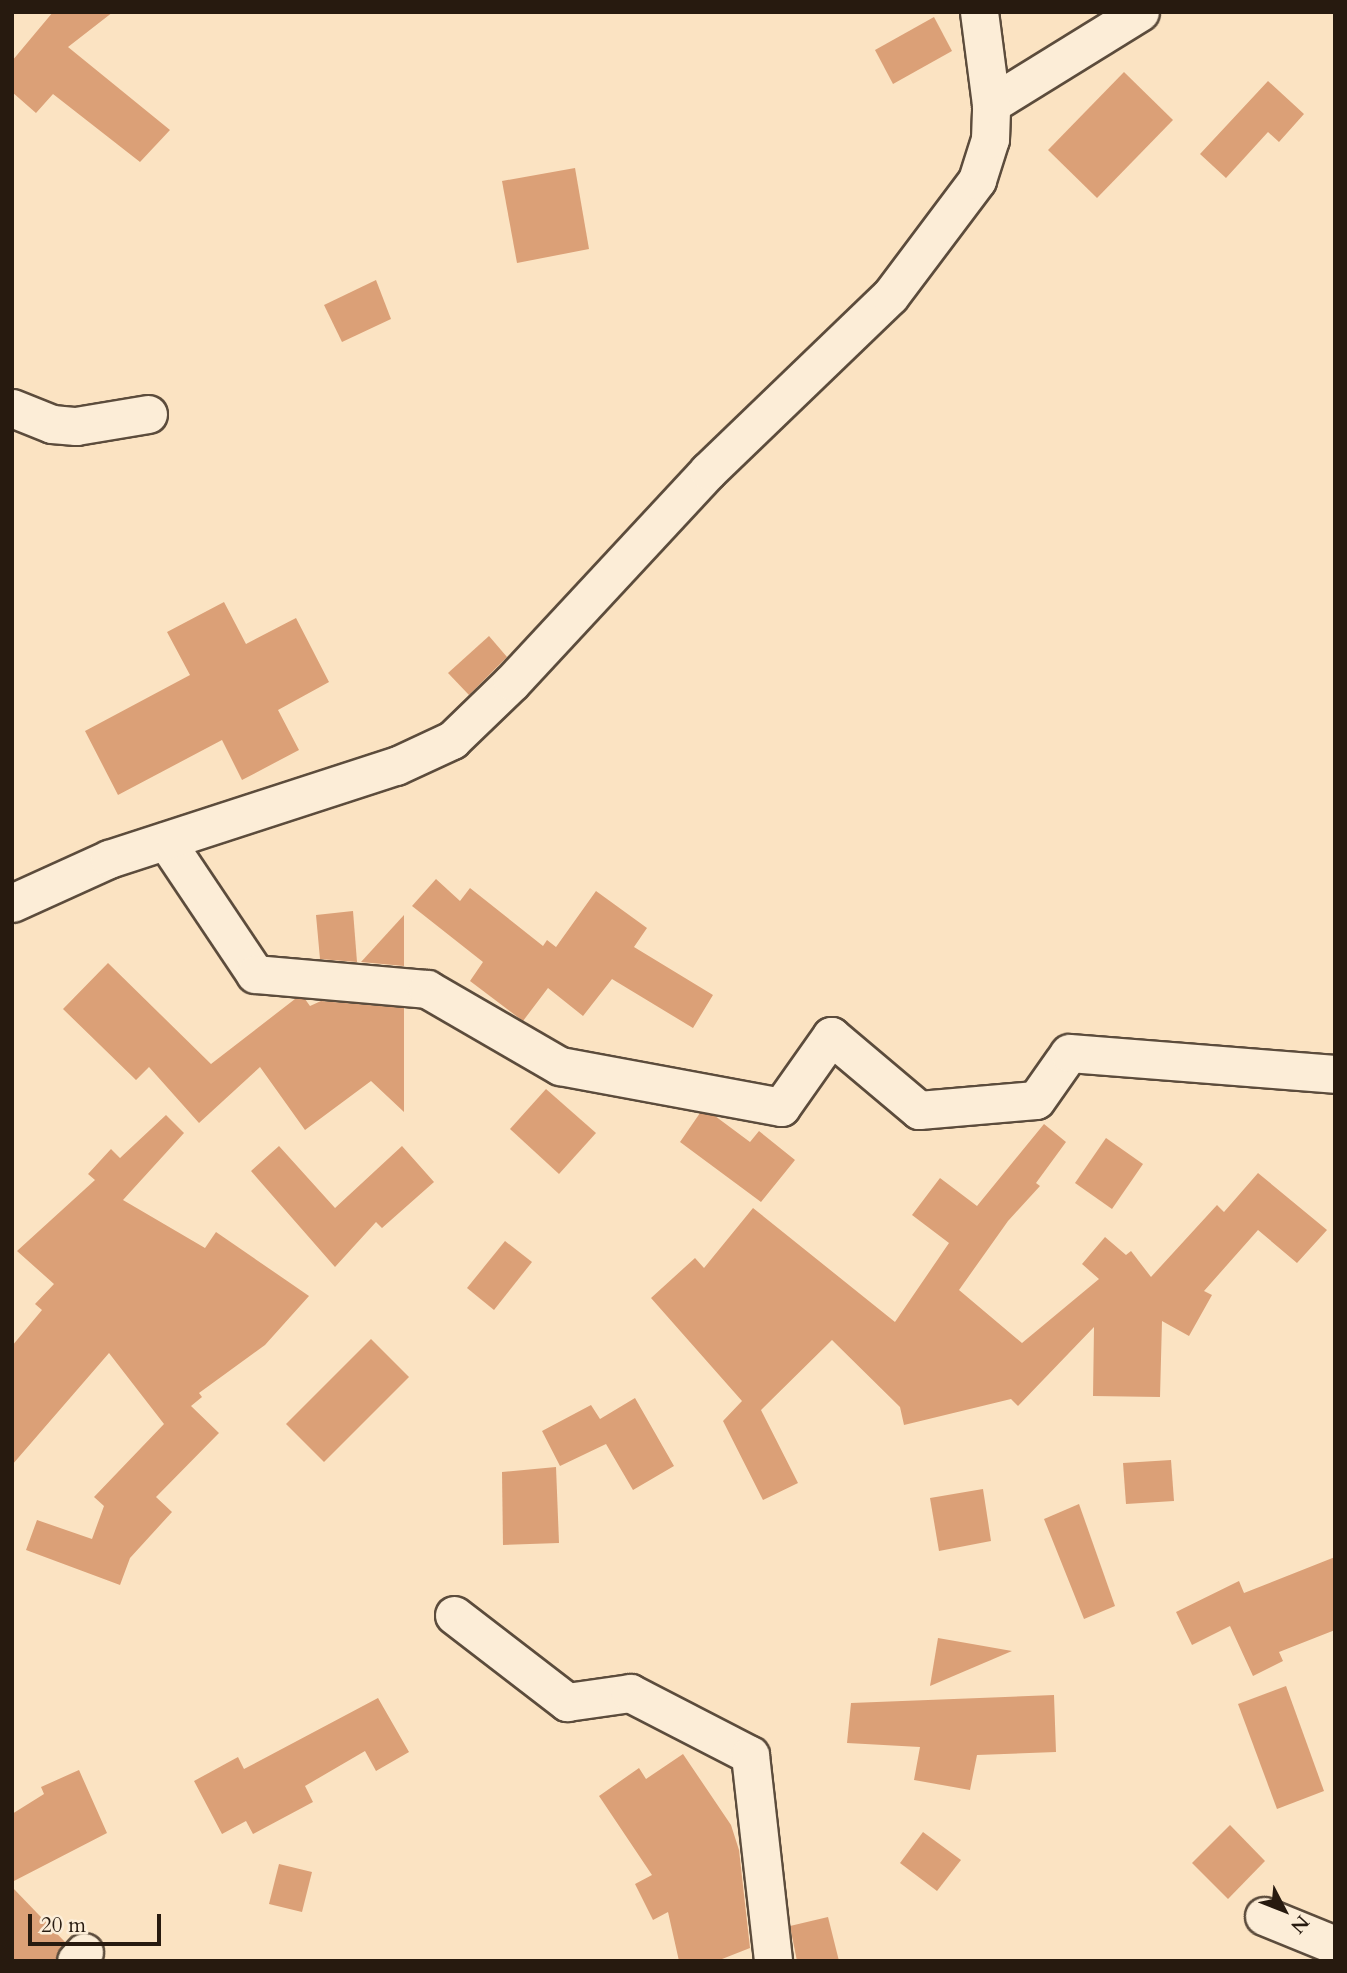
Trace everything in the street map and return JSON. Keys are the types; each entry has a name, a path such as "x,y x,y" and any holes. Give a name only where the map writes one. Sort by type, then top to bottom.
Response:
{"street":[{"path":"12,903 109,859 396,766 452,740 512,682 708,471 890,296 977,180 990,139 991,104 979,12"},
{"path":"991,104 1140,12"},
{"path":"12,408 52,424 76,426 148,414"},
{"path":"166,841 255,974 427,989 560,1066 781,1107 831,1036 919,1110 1036,1100 1069,1053 1335,1074"},
{"path":"454,1615 567,1702 630,1693 750,1755 773,1961"},
{"path":"1264,1916 1335,1945"}],"building":[{"path":"53,12 113,12 68,47 170,130 140,162 53,94 36,113 12,92 12,61"},
{"path":"934,17 952,51 893,84 875,50"},
{"path":"1124,72 1173,120 1097,198 1048,150"},
{"path":"1268,81 1304,114 1279,142 1268,132 1226,178 1200,154"},
{"path":"575,168 589,249 517,263 502,181"},
{"path":"376,280 391,319 342,342 324,305"},
{"path":"224,602 246,644 296,618 329,682 278,710 299,750 242,780 222,740 118,795 85,731 190,675 167,632"},
{"path":"489,636 507,657 469,695 448,673"},
{"path":"436,879 460,901 470,888 543,946 547,940 556,947 596,891 647,928 634,947 713,995 693,1028 612,979 583,1016 548,988 523,1021 470,981 483,962 412,906"},
{"path":"353,911 357,962 320,959 316,915"},
{"path":"404,915 404,966 361,962"},
{"path":"108,963 211,1064 295,999 305,999 310,1006 321,1001 404,1008 404,1112 371,1081 305,1130 260,1067 199,1123 149,1067 136,1080 63,1009"},
{"path":"546,1089 596,1133 559,1174 510,1129"},
{"path":"700,1113 715,1116 750,1142 759,1131 795,1160 761,1202 680,1142"},
{"path":"166,1115 184,1133 123,1200 205,1248 216,1232 309,1296 265,1345 199,1393 202,1397 191,1406 219,1433 156,1497 172,1512 130,1558 120,1585 26,1550 37,1520 92,1539 104,1506 94,1497 164,1424 109,1353 12,1465 12,1346 42,1310 35,1304 54,1284 17,1251 95,1180 88,1174 111,1149 120,1158"},
{"path":"1044,1124 1066,1142 1036,1183 1040,1186 1008,1221 959,1290 1022,1343 1099,1279 1082,1264 1105,1237 1126,1255 1131,1251 1151,1277 1217,1205 1224,1212 1258,1173 1327,1230 1297,1263 1258,1230 1204,1291 1212,1295 1189,1336 1162,1321 1160,1397 1093,1396 1094,1327 1018,1406 1011,1399 904,1425 900,1407 832,1340 761,1410 798,1483 763,1500 723,1421 742,1401 651,1298 695,1258 704,1268 753,1208 895,1322 949,1243 912,1215 940,1178 977,1206"},
{"path":"1106,1138 1143,1164 1112,1209 1075,1183"},
{"path":"279,1146 335,1208 402,1146 434,1182 382,1228 376,1222 335,1267 251,1171"},
{"path":"505,1241 532,1262 494,1310 467,1288"},
{"path":"371,1339 409,1377 324,1462 286,1424"},
{"path":"635,1398 674,1466 633,1490 606,1444 560,1466 542,1431 591,1405 600,1419"},
{"path":"1171,1460 1174,1501 1126,1504 1123,1463"},
{"path":"556,1467 559,1543 503,1545 502,1472"},
{"path":"983,1489 991,1541 939,1551 930,1498"},
{"path":"1079,1504 1115,1606 1084,1619 1044,1519"},
{"path":"1335,1557 1335,1630 1279,1652 1283,1661 1253,1676 1230,1626 1192,1645 1176,1612 1239,1581 1244,1593"},
{"path":"938,1638 1012,1651 930,1686"},
{"path":"1286,1686 1324,1791 1277,1809 1238,1704"},
{"path":"1054,1695 1056,1752 977,1755 970,1790 914,1780 920,1747 847,1743 851,1703"},
{"path":"378,1698 409,1752 376,1771 365,1751 305,1786 313,1802 253,1834 246,1821 222,1834 194,1781 238,1757 244,1769"},
{"path":"683,1754 731,1825 739,1850 750,1948 717,1961 679,1961 668,1912 653,1920 635,1884 652,1875 599,1796 639,1768 646,1779"},
{"path":"79,1770 107,1833 12,1882 12,1814 44,1794 41,1787"},
{"path":"1230,1825 1265,1861 1228,1899 1192,1863"},
{"path":"923,1832 961,1860 937,1891 900,1863"},
{"path":"279,1864 312,1872 302,1912 269,1904"},
{"path":"12,1887 65,1942 56,1961 12,1961"},
{"path":"828,1917 839,1961 797,1961 790,1926"}]}
